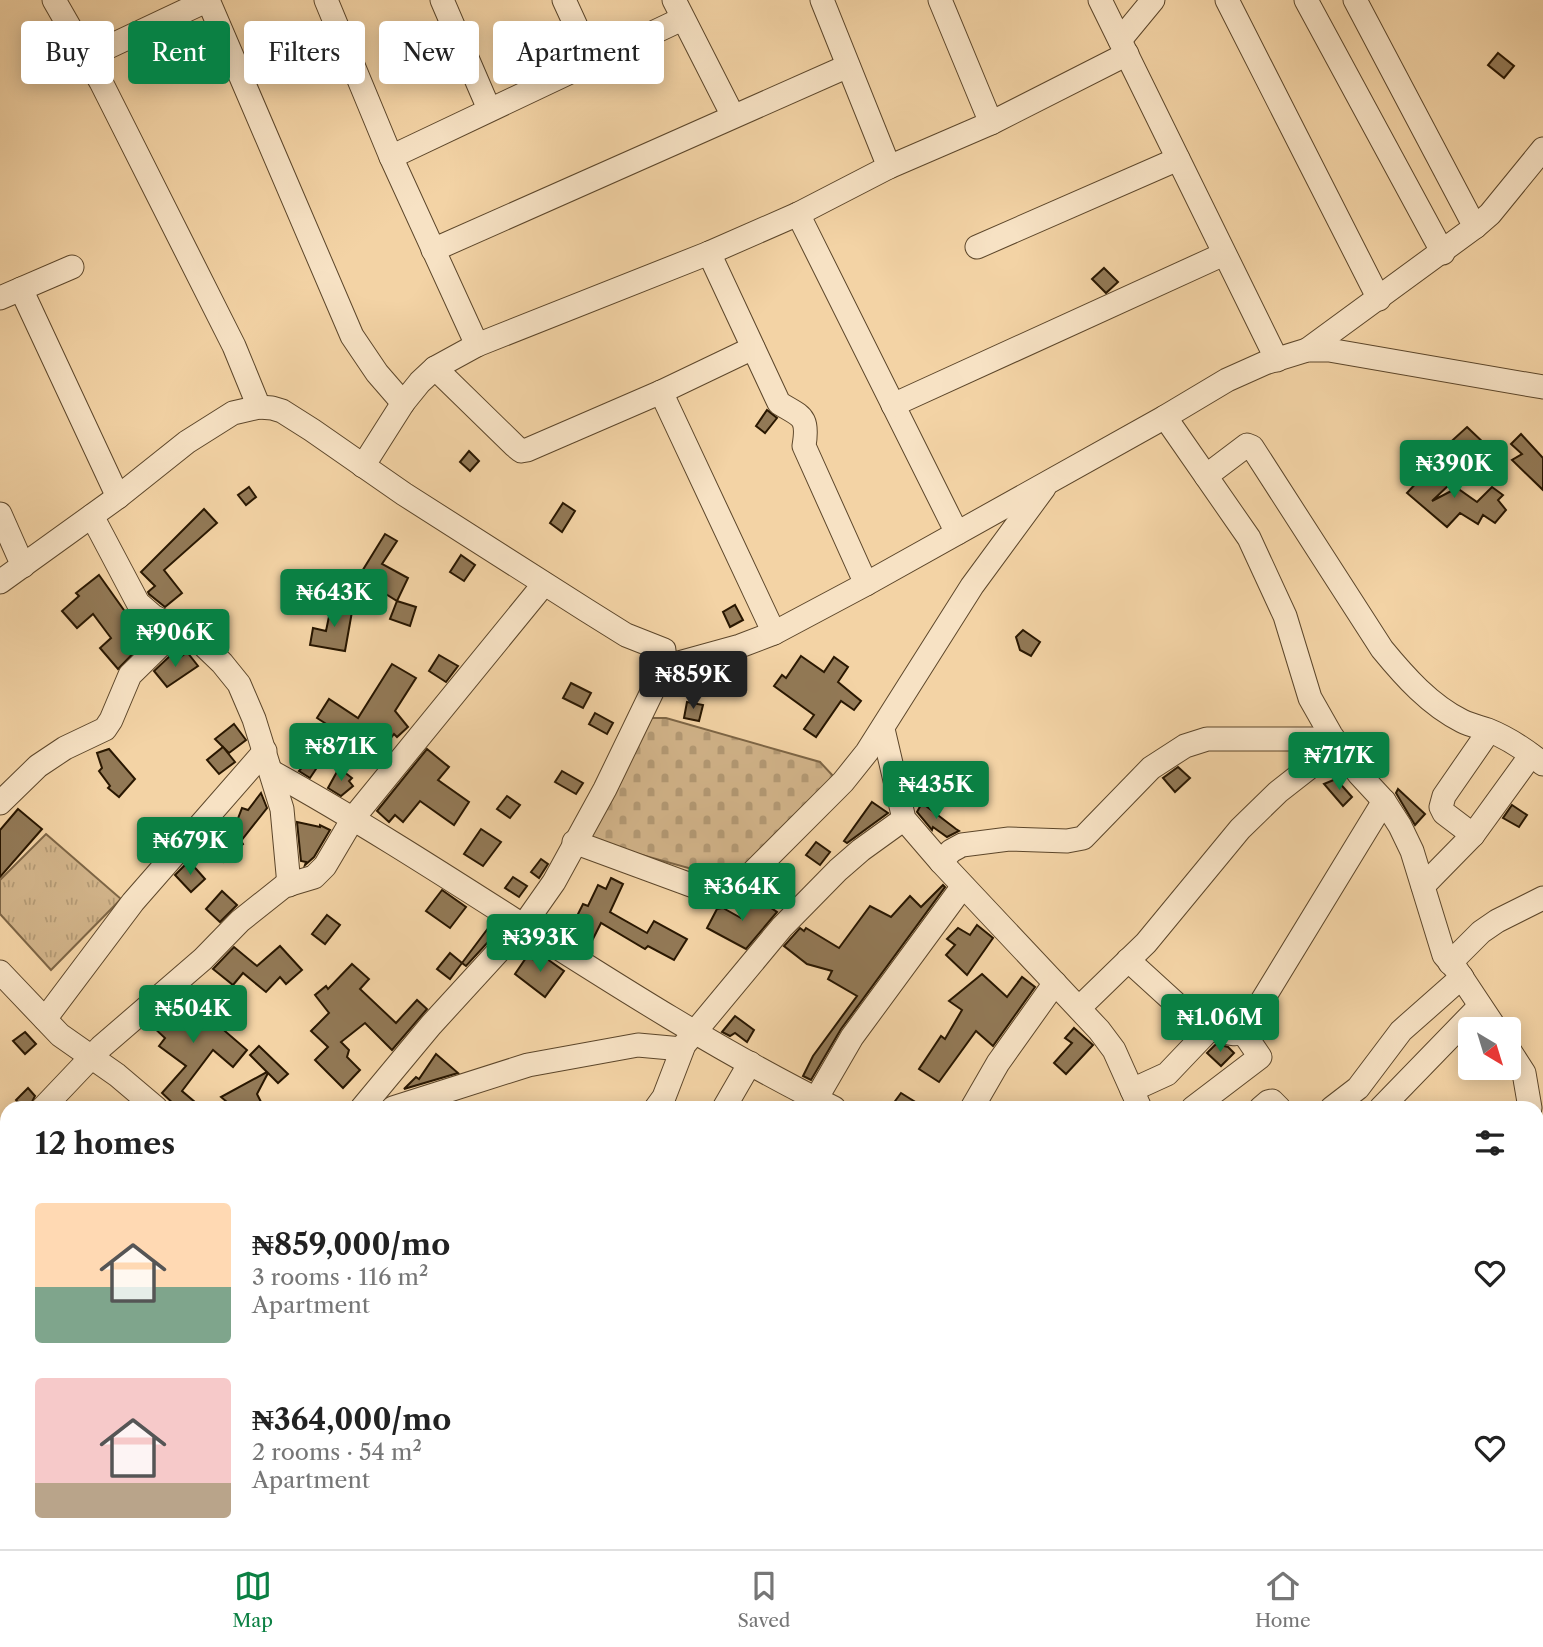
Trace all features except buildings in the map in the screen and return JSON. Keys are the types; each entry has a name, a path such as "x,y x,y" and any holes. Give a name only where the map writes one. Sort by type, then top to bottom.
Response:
{"street":[{"path":"54,0 66,21"},
{"path":"114,44 208,0 352,336 377,373 403,403"},
{"path":"326,0 391,157 477,345"},
{"path":"442,0 489,110"},
{"path":"564,0 574,21"},
{"path":"821,0 889,167"},
{"path":"940,0 991,122"},
{"path":"1100,0 1277,360"},
{"path":"363,466 403,403 435,368 477,345 709,253 798,214 889,167 991,122 1124,47 1153,0"},
{"path":"1227,0 1379,299"},
{"path":"1306,0 1443,253"},
{"path":"1355,0 1475,227"},
{"path":"658,21 678,9 733,116"},
{"path":"433,250 848,66"},
{"path":"101,84 234,346 259,407"},
{"path":"391,157 544,84"},
{"path":"664,667 740,646 774,633 1227,380 1307,350 1475,227 1490,214 1543,149"},
{"path":"977,247 1178,159"},
{"path":"798,214 957,533"},
{"path":"709,253 779,403 794,410 803,419 806,430 804,446 866,584"},
{"path":"892,405 1224,254"},
{"path":"72,267 6,294 118,497"},
{"path":"435,368 521,451 661,392 753,348"},
{"path":"1307,350 1329,350 1543,387"},
{"path":"661,392 774,633"},
{"path":"0,582 198,435 233,413 259,407 282,411 544,584 626,635 664,650 664,667 605,789 554,882 522,925 431,1025 368,1101"},
{"path":"1165,417 1249,538 1285,616 1310,698 1336,747 1384,801 1400,825 1412,851 1440,945 1488,1017"},
{"path":"1206,476 1247,445 1254,449 1382,649 1400,671 1445,710 1463,721 1515,743 1537,759 1474,835 1423,886"},
{"path":"574,842 718,894 727,893 740,885 843,782 883,729 972,586 1048,482"},
{"path":"0,514 23,566"},
{"path":"92,516 138,603 153,616 197,639 239,684 268,761 282,809 289,885"},
{"path":"50,1101 90,1058 203,959 240,920 284,886 314,877 325,866 354,817 544,584"},
{"path":"0,803 38,766 65,748 105,729 130,675 177,629"},
{"path":"883,729 904,819 940,862 1099,1030 1114,1050 1136,1099 1167,1074 1207,1032 1214,1029 1232,1034 1243,1031 1384,801"},
{"path":"1474,835 1444,813 1441,807 1444,796 1489,731"},
{"path":"940,862 962,845 1009,839 1067,841 1083,838 1151,768 1185,746 1208,738 1313,739 1336,747"},
{"path":"1079,1008 1146,943 1240,828 1278,792 1336,747"},
{"path":"268,761 522,925 689,1041 750,1063 821,1101"},
{"path":"44,1019 133,902 268,761"},
{"path":"661,1101 689,1041 782,927 838,870 904,819"},
{"path":"826,1101 852,1037 963,886"},
{"path":"1341,1101 1358,1088 1401,1031 1456,970 1481,932 1543,898"},
{"path":"1128,960 1207,1032"},
{"path":"0,972 60,1035 117,1075 148,1101"},
{"path":"976,1101 998,1063 1055,983"},
{"path":"1388,1101 1480,1006"},
{"path":"1202,1101 1260,1058 1243,1031"},
{"path":"417,1101 528,1065 638,1045 689,1041"},
{"path":"728,1101 750,1063"},
{"path":"1521,1068 1529,1101"}],"green space":[{"path":"648,718 666,718 820,762 835,778 735,881 588,840"},
{"path":"46,834 121,899 51,970 0,914 0,880"}]}
